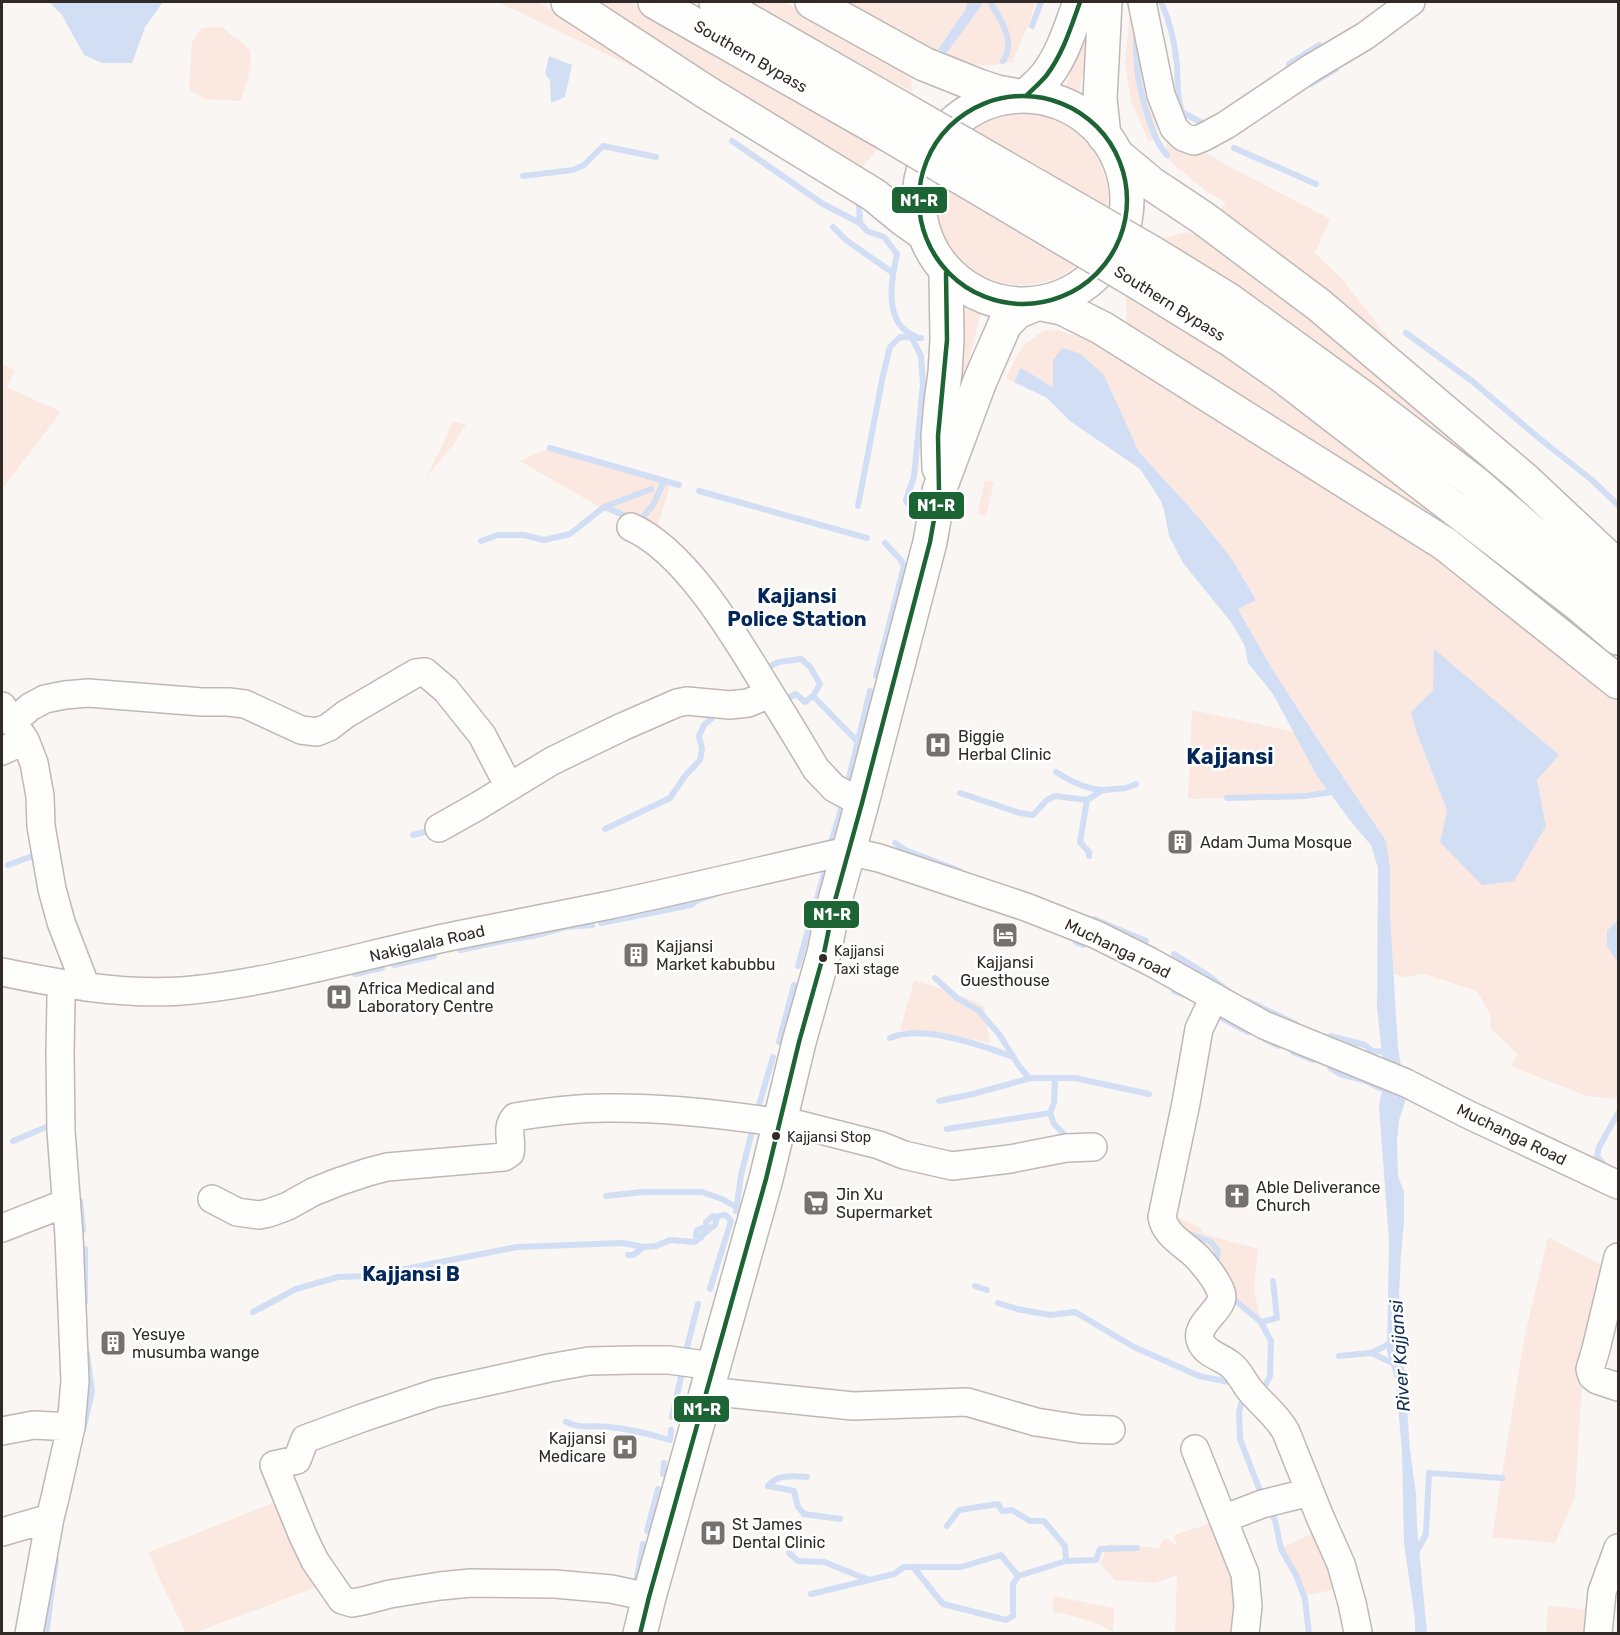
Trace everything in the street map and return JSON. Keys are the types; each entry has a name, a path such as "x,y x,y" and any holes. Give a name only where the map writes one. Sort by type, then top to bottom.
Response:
{"main road":[{"path":"568,2 706,92 874,195 923,233"},
{"name":"Southern Bypass","path":"655,2 1151,252 1229,300 1364,398 1474,482 1618,606"},
{"name":"Southern Bypass","path":"716,2 896,122 1035,220 1231,340 1281,375 1445,500 1618,638"},
{"path":"812,2 924,64 997,92 1054,99 1073,108 1090,120 1111,146 1152,184 1203,218 1319,305 1523,478 1618,567"},
{"path":"1080,2 1061,51 1042,81 1022,96 996,99 961,113 940,136 926,164 921,192 923,233 932,254 946,273 972,291 997,301 1062,308 1102,328 1445,544 1618,682"},
{"path":"640,1634 781,1122 834,904 930,542 939,491 980,381 1005,324 1017,312 1075,291 1086,282 1113,254 1126,220 1127,185 1111,146 1100,99 1105,2"},
{"path":"939,491 938,436 947,340 946,273"}],"street":[{"path":"1142,2 1161,95 1174,128 1183,136 1194,141 1226,124 1311,68 1365,36 1411,2"},
{"path":"631,527 644,532 672,555 698,585 730,629 816,769 834,788 862,803"},
{"path":"29,1634 50,1518 71,1427 75,1381 61,1131 60,1054 61,998 75,985 52,889 41,826 40,796 33,763 10,730 30,707 45,699 88,693 245,704 301,730 317,732 329,727 346,714 416,673 425,672 446,690 482,735 509,787"},
{"path":"439,828 478,807 552,761 677,703 687,701 730,705 748,703 770,694"},
{"name":"Nakigalala Road","path":"2,972 75,985 145,991 181,991 234,984 605,906 848,850"},
{"name":"Muchanga road","path":"848,850 879,858 1026,907 1096,935 1151,962 1264,1025 1378,1072"},
{"path":"1214,997 1199,1029 1162,1217 1163,1223 1168,1232 1197,1257 1221,1292 1221,1301 1202,1326 1200,1340 1208,1351 1238,1370 1252,1393 1280,1420 1341,1564 1358,1632"},
{"name":"Muchanga Road","path":"1378,1072 1406,1083 1618,1185"},
{"path":"212,1199 237,1212 249,1215 269,1213 338,1182 387,1167 504,1157 510,1154 509,1125 515,1117 555,1111 605,1108 665,1109 781,1122 879,1145 904,1155 952,1166 1010,1159 1065,1148 1093,1148"},
{"path":"2,1228 66,1203"},
{"path":"1618,1257 1590,1369 1592,1376 1597,1380 1618,1387"},
{"path":"649,1597 611,1588 522,1583 471,1583 390,1594 352,1603 342,1600 315,1561 274,1465 297,1460 304,1439 436,1393 589,1361 669,1360 710,1378 853,1406 967,1402 1036,1422 1081,1429 1111,1430"},
{"path":"2,1431 34,1425 71,1427"},
{"path":"1195,1449 1245,1574 1248,1606 1245,1634"},
{"path":"1223,1519 1262,1504 1310,1492"},
{"path":"2,1532 50,1518"},
{"path":"1599,1634 1602,1592 1618,1548"}],"shaded area":[{"path":"498,2 539,2 692,99 660,80"},
{"path":"582,2 631,2 879,148 856,174"},
{"path":"747,2 784,2 911,70 912,92"},
{"path":"828,2 968,2 964,12 933,55"},
{"path":"984,2 1035,2 1029,24 1012,62 978,65 946,54"},
{"path":"1091,2 1090,39 1079,92 1066,86"},
{"path":"1130,12 1159,136 1149,142 1131,101 1125,63"},
{"path":"222,27 250,50 251,66 241,101 205,99 189,90 192,42 202,28"},
{"path":"1022,113 1055,120 1083,138 1101,166 1108,199 1101,232 1083,260 1055,278 1022,285 989,278 961,260 943,232 936,199 943,166 961,138 989,120"},
{"path":"1167,143 1202,151 1330,219 1315,253 1342,279 1403,357 1216,214 1226,202 1207,192 1163,155"},
{"path":"1188,232 1199,236 1301,313 1534,496 1530,501 1530,510 1512,494 1162,238"},
{"path":"1125,292 1205,342 1333,436 1553,604 1550,613 1127,327"},
{"path":"965,308 977,311 980,315 961,395 951,392"},
{"path":"1058,330 1086,337 1420,544 1618,697 1618,920 1607,932 1607,946 1618,963 1618,1099 1587,1096 1511,1066 1518,1054 1491,1029 1490,1014 1477,991 1424,974 1404,977 1394,974 1390,868 1318,740 1271,667 1238,608 1256,599 1200,519 1139,452 1104,375 1053,388 1019,368 1014,382 1006,378 1022,346 1043,331","holes":["1435,650 1537,780 1546,826 1440,842 1447,810 1416,731 1411,712 1433,690"]},
{"path":"2,364 15,370 7,387 61,412 2,489"},
{"path":"453,421 466,425 453,445 426,477 444,442"},
{"path":"550,448 671,483 655,533 598,506 520,461"},
{"path":"985,480 994,483 987,512 981,515 978,511"},
{"path":"1192,710 1295,732 1317,776 1329,792 1306,796 1188,799"},
{"path":"914,981 979,1003 984,1007 990,1043 940,1033 900,1030"},
{"path":"1171,1214 1199,1227 1205,1234 1258,1249 1254,1290 1261,1322 1224,1297"},
{"path":"1548,1237 1611,1270 1582,1383 1575,1497 1555,1543 1492,1537 1524,1339"},
{"path":"286,1498 330,1582 194,1633 186,1633 149,1552"},
{"path":"1218,1521 1230,1547 1241,1633 1175,1633 1177,1575 1155,1583 1115,1580 1100,1564 1109,1544 1159,1548 1162,1541 1168,1539 1177,1547 1174,1535"},
{"path":"1320,1530 1345,1587 1304,1596 1283,1547"},
{"path":"1053,1596 1114,1608 1113,1632 1084,1619 1053,1612"},
{"path":"1548,1606 1597,1610 1596,1633 1546,1634"}],"water":[{"path":"49,2 163,2 145,27 132,63 102,63 84,55 62,15"},
{"path":"968,2 984,2 946,54 938,49 964,12"},
{"path":"549,56 572,65 565,97 551,103 550,80 545,74"},
{"path":"1062,348 1079,353 1104,375 1139,452 1200,519 1231,558 1256,600 1238,609 1271,667 1386,841 1390,868 1390,913 1401,1066 1383,1063 1377,1007 1378,868 1371,845 1317,776 1273,694 1248,663 1245,646 1231,622 1183,563 1169,536 1161,501 1140,469 1070,421 1047,398 1014,382 1020,368 1053,388 1053,360"},
{"path":"1434,649 1559,755 1537,780 1546,826 1514,881 1482,885 1440,842 1447,810 1416,731 1411,712 1433,690"},
{"path":"1618,920 1618,963 1607,946 1607,931"},
{"name":"River Kajjansi","path":"1385,1089 1402,1095 1406,1099 1399,1120 1397,1140 1398,1176 1404,1192 1399,1295 1410,1450 1416,1494 1427,1633 1415,1633 1404,1544 1402,1453 1396,1381 1387,1352 1389,1241 1379,1106"}],"waterway":[{"path":"990,2 1008,38 1007,54 1003,61"},
{"path":"1032,26 1041,2"},
{"path":"1161,2 1173,41 1182,112 1204,124"},
{"path":"1136,33 1137,70 1142,95 1152,129 1167,155"},
{"path":"1289,64 1319,45"},
{"path":"1311,84 1336,69"},
{"path":"732,141 823,204 860,223"},
{"path":"523,176 573,170 584,165 603,146 656,157"},
{"path":"1234,148 1316,184"},
{"path":"859,206 860,223 867,231 884,237 897,254 892,288 894,312 898,322 915,336"},
{"path":"833,227 846,240 893,273"},
{"path":"1406,333 1472,381 1592,480 1618,505"},
{"path":"858,506 890,347 900,337 921,338"},
{"path":"907,503 914,477 923,384 921,356 912,338"},
{"path":"550,448 679,485"},
{"path":"604,507 633,519 643,517 653,505 664,481"},
{"path":"481,541 498,535 524,535 544,540 570,534 604,507 651,489"},
{"path":"699,491 867,538"},
{"path":"876,676 904,566 885,543"},
{"path":"764,669 779,662 801,659 810,667 820,684 813,696 805,702 796,694 782,701"},
{"path":"847,786 870,691"},
{"path":"813,696 857,741"},
{"path":"605,829 670,798 685,776 700,760 702,749 699,736 704,725 713,717 716,710"},
{"path":"1056,772 1078,784 1102,790"},
{"path":"960,793 1020,813 1033,815 1047,800 1055,796 1087,800 1103,790 1126,788 1136,784"},
{"path":"1227,798 1306,796 1337,791"},
{"path":"1087,800 1080,842 1089,852 1089,856"},
{"path":"830,847 843,802"},
{"path":"413,835 433,830"},
{"path":"895,843 905,850 960,871"},
{"path":"8,865 38,854"},
{"path":"798,966 825,870"},
{"path":"601,923 691,905 698,900 717,894"},
{"path":"1094,919 1146,941"},
{"path":"460,950 538,935 565,927 592,925"},
{"path":"1076,942 1083,945"},
{"path":"1174,954 1228,991"},
{"path":"394,965 434,956"},
{"path":"355,974 382,968"},
{"path":"935,978 957,998 978,1010 999,1034 1029,1078 1075,1078 1149,1094"},
{"path":"779,1042 794,985"},
{"path":"1174,991 1184,995"},
{"path":"1248,1001 1296,1024"},
{"path":"1212,1013 1248,1032"},
{"path":"890,1038 903,1034 935,1035 968,1042 1013,1057"},
{"path":"1330,1036 1365,1045 1372,1051 1389,1052"},
{"path":"1266,1040 1279,1046"},
{"path":"1293,1052 1313,1060"},
{"path":"757,1112 773,1057"},
{"path":"1330,1068 1340,1074 1366,1081 1390,1093"},
{"path":"939,1101 1031,1078"},
{"path":"947,1129 1050,1113 1054,1103 1055,1079"},
{"path":"1050,1113 1054,1124 1065,1135 1065,1141"},
{"path":"1602,1162 1597,1156 1599,1147 1618,1113"},
{"path":"13,1141 53,1123"},
{"path":"736,1211 741,1175 753,1127"},
{"path":"606,1196 643,1192 702,1192 736,1207"},
{"path":"80,1201 83,1230"},
{"path":"628,1255 633,1255 644,1247 656,1246 670,1240 695,1242 715,1225 717,1217 725,1215 731,1221 710,1289"},
{"path":"707,1231 706,1222 713,1216 717,1217"},
{"path":"701,1238 696,1236 697,1230 702,1228 706,1232"},
{"path":"1186,1233 1211,1242 1218,1251 1215,1266"},
{"path":"253,1312 296,1289 338,1277 369,1276 517,1247 623,1243 644,1247"},
{"path":"85,1249 85,1302"},
{"path":"1261,1322 1277,1318 1273,1281"},
{"path":"975,1286 987,1290"},
{"path":"1231,1297 1261,1322 1271,1341 1270,1376 1264,1388 1258,1391"},
{"path":"998,1303 1050,1315 1075,1312 1134,1347 1199,1376 1234,1383"},
{"path":"686,1351 698,1304"},
{"name":"River Kajjansi","path":"1339,1356 1371,1353 1393,1342"},
{"name":"River Kajjansi","path":"1371,1353 1397,1365"},
{"path":"83,1430 92,1392 87,1354"},
{"path":"672,1417 683,1368"},
{"path":"1246,1396 1243,1397 1239,1412 1240,1439 1262,1496"},
{"path":"566,1422 581,1426 625,1429 670,1440 671,1430"},
{"path":"663,1474 664,1463"},
{"path":"1416,1553 1426,1534 1429,1473 1502,1478"},
{"path":"807,1477 791,1476 776,1479 768,1486 794,1491 798,1507 804,1514 840,1519"},
{"path":"647,1531 658,1489"},
{"path":"947,1526 959,1510 998,1504 1002,1511 1012,1510 1030,1521 1044,1521 1065,1546 1066,1561"},
{"path":"1269,1510 1275,1520 1281,1549 1296,1575 1305,1599 1309,1634"},
{"path":"636,1583 643,1544"},
{"path":"913,1567 943,1604 1006,1620 1013,1616 1013,1584 1018,1576 1066,1561 1096,1560 1100,1549 1137,1548"},
{"path":"789,1553 798,1561 824,1562 869,1580"},
{"path":"811,1594 894,1574 904,1567 961,1567 1001,1555 1018,1576"},
{"path":"46,1634 56,1560"}],"transit line":[{"name":"N1-R","path":"1026,96 1046,76 1057,59 1080,2"},
{"name":"N1-R","path":"1023,96 1043,98 1072,108 1103,134 1119,160 1125,180 1127,200 1125,220 1115,249 1089,280 1063,296 1043,302 1023,304 1003,302 974,292 943,266 927,240 921,220 919,200 921,180 931,151 957,120 983,104 1003,98 1023,96"},
{"name":"N1-R","path":"640,1634 766,1179 799,1042 824,953 834,904 930,542 939,491 938,436 947,340 946,273"}],"place":[{"name":"Biggie Herbal Clinic","path":"938,745"},
{"name":"Adam Juma Mosque","path":"1180,842"},
{"name":"Kajjansi Guesthouse","path":"1005,935"},
{"name":"Kajjansi Market kabubbu","path":"636,955"},
{"name":"Kajjansi Taxi stage","path":"823,958"},
{"name":"Africa Medical and Laboratory Centre","path":"339,997"},
{"name":"Kajjansi Stop","path":"776,1136"},
{"name":"Able Deliverance Church","path":"1237,1196"},
{"name":"Jin Xu Supermarket","path":"816,1203"},
{"name":"Yesuye musumba wange","path":"113,1343"},
{"name":"Kajjansi Medicare","path":"625,1447"},
{"name":"St James Dental Clinic","path":"713,1533"}],"district":[{"name":"Kajjansi Police Station","path":"797,608"},
{"name":"Kajjansi","path":"1230,756"},
{"name":"Kajjansi B","path":"411,1274"}]}
